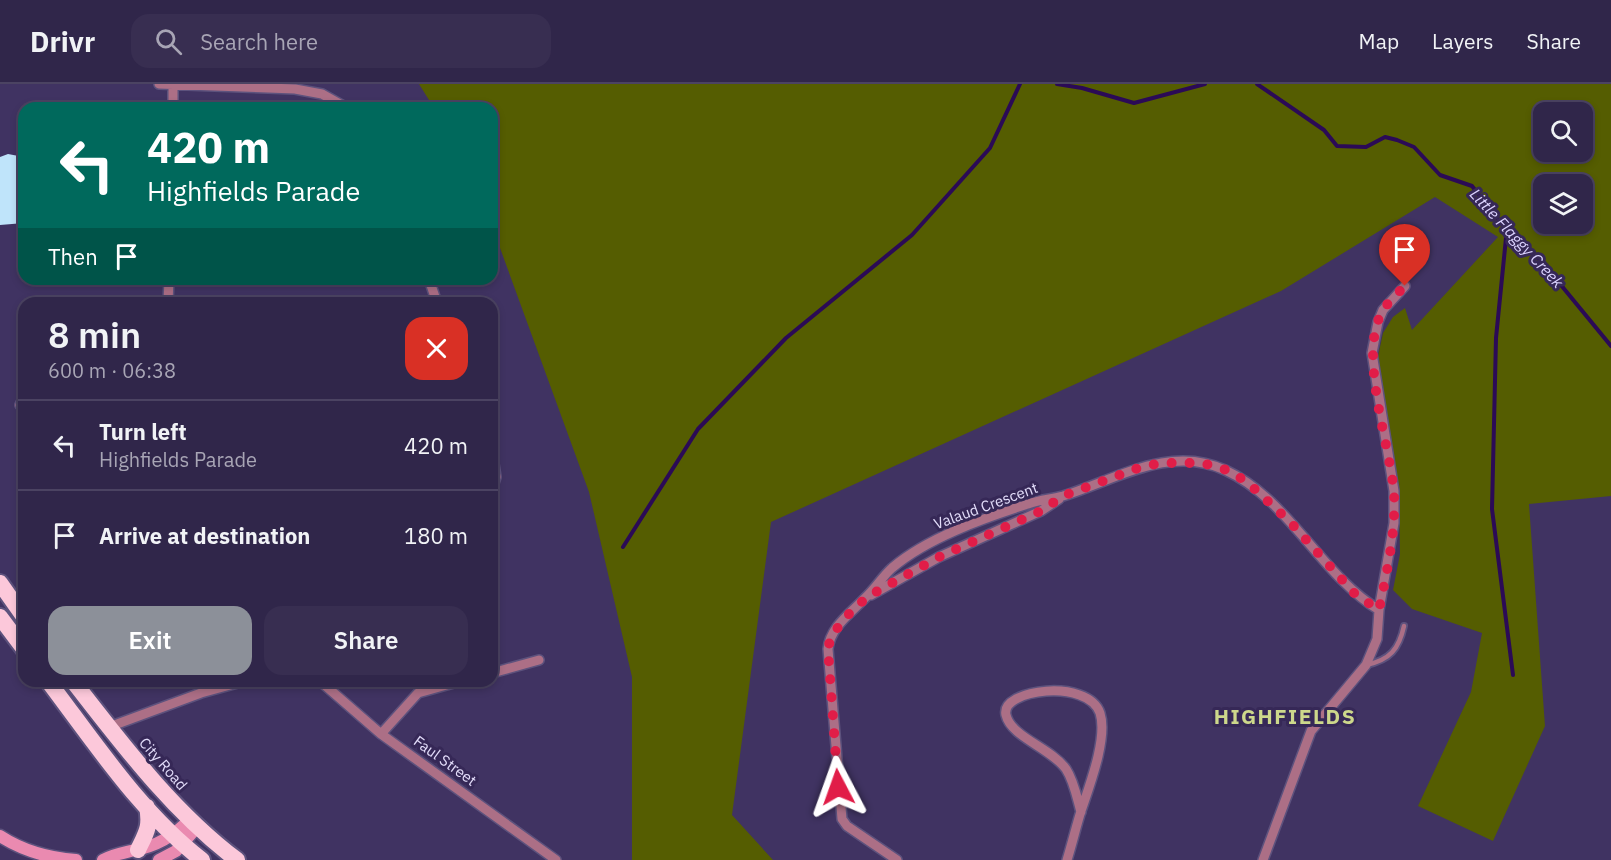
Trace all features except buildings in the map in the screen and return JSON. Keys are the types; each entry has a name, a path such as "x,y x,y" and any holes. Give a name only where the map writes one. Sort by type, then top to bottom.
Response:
{"highway":[{"path":"0,583 18,608"},
{"path":"0,617 18,641"},
{"path":"53,687 147,807 178,840 202,860"},
{"name":"City Road","path":"78,687 143,770 193,823 237,860"},
{"path":"138,850 148,830 147,807"}],"main road":[{"path":"159,860 176,851 178,840 193,823"},
{"path":"0,836 17,847 56,858 76,860"},
{"path":"103,860 113,854 178,840"}],"street":[{"path":"159,84 295,89 322,94 336,102"},
{"path":"173,84 173,102"},
{"path":"1263,860 1311,731 1366,665 1377,639 1379,610 1394,523 1394,491 1372,353 1378,322 1383,310 1405,286"},
{"name":"Valaud Crescent","path":"897,860 847,826 842,819 829,642 831,636 849,614 893,567 926,545 1028,504 1063,496 1141,467 1161,463 1202,463 1224,469 1246,481 1291,523 1355,594 1379,610"},
{"name":"Valaud Crescent","path":"867,597 939,557 1041,511 1063,496"},
{"path":"498,671 539,660"},
{"path":"109,727 223,687"},
{"name":"Faul Street","path":"327,687 381,734 556,860"},
{"path":"381,734 418,693 440,687"},
{"path":"1067,860 1092,782 1099,747 1100,713 1087,697 1075,692 1047,691 1013,700 1007,705 1005,711 1009,722 1015,731 1048,752 1066,769 1081,812"}],"lane":[{"path":"1366,665 1386,659 1395,648 1404,626"}],"green space":[{"path":"419,84 1611,84 1611,496 1529,504 1545,726 1493,841 1418,806 1471,692 1482,633 1412,609 1393,590 1400,554 1399,494 1377,361 1383,333 1393,317 1405,308 1412,330 1498,237 1435,197 1281,291 771,522 732,815 773,860 632,860 632,677 589,492 498,242 498,102 430,102"}],"waterway":[{"path":"623,547 698,429 786,338 912,235 990,148 1020,84"},
{"name":"Little Flaggy Creek","path":"1057,84 1082,88 1134,103 1205,84"},
{"name":"Little Flaggy Creek","path":"1257,84 1324,130 1337,146 1366,147 1385,137 1397,140 1414,147 1440,175 1472,186 1498,219 1542,262 1611,346"},
{"path":"1507,228 1496,338 1492,509 1513,675"}],"district":[{"name":"HIGHFIELDS","path":"1285,717"}],"route":[{"path":"838,787 828,649 831,636 849,614 867,597 939,557 1025,519 1063,496 1141,467 1161,463 1202,463 1224,469 1246,481 1291,523 1355,594 1379,610 1394,523 1394,491 1372,368 1372,353 1378,322 1383,310 1405,286"}]}
